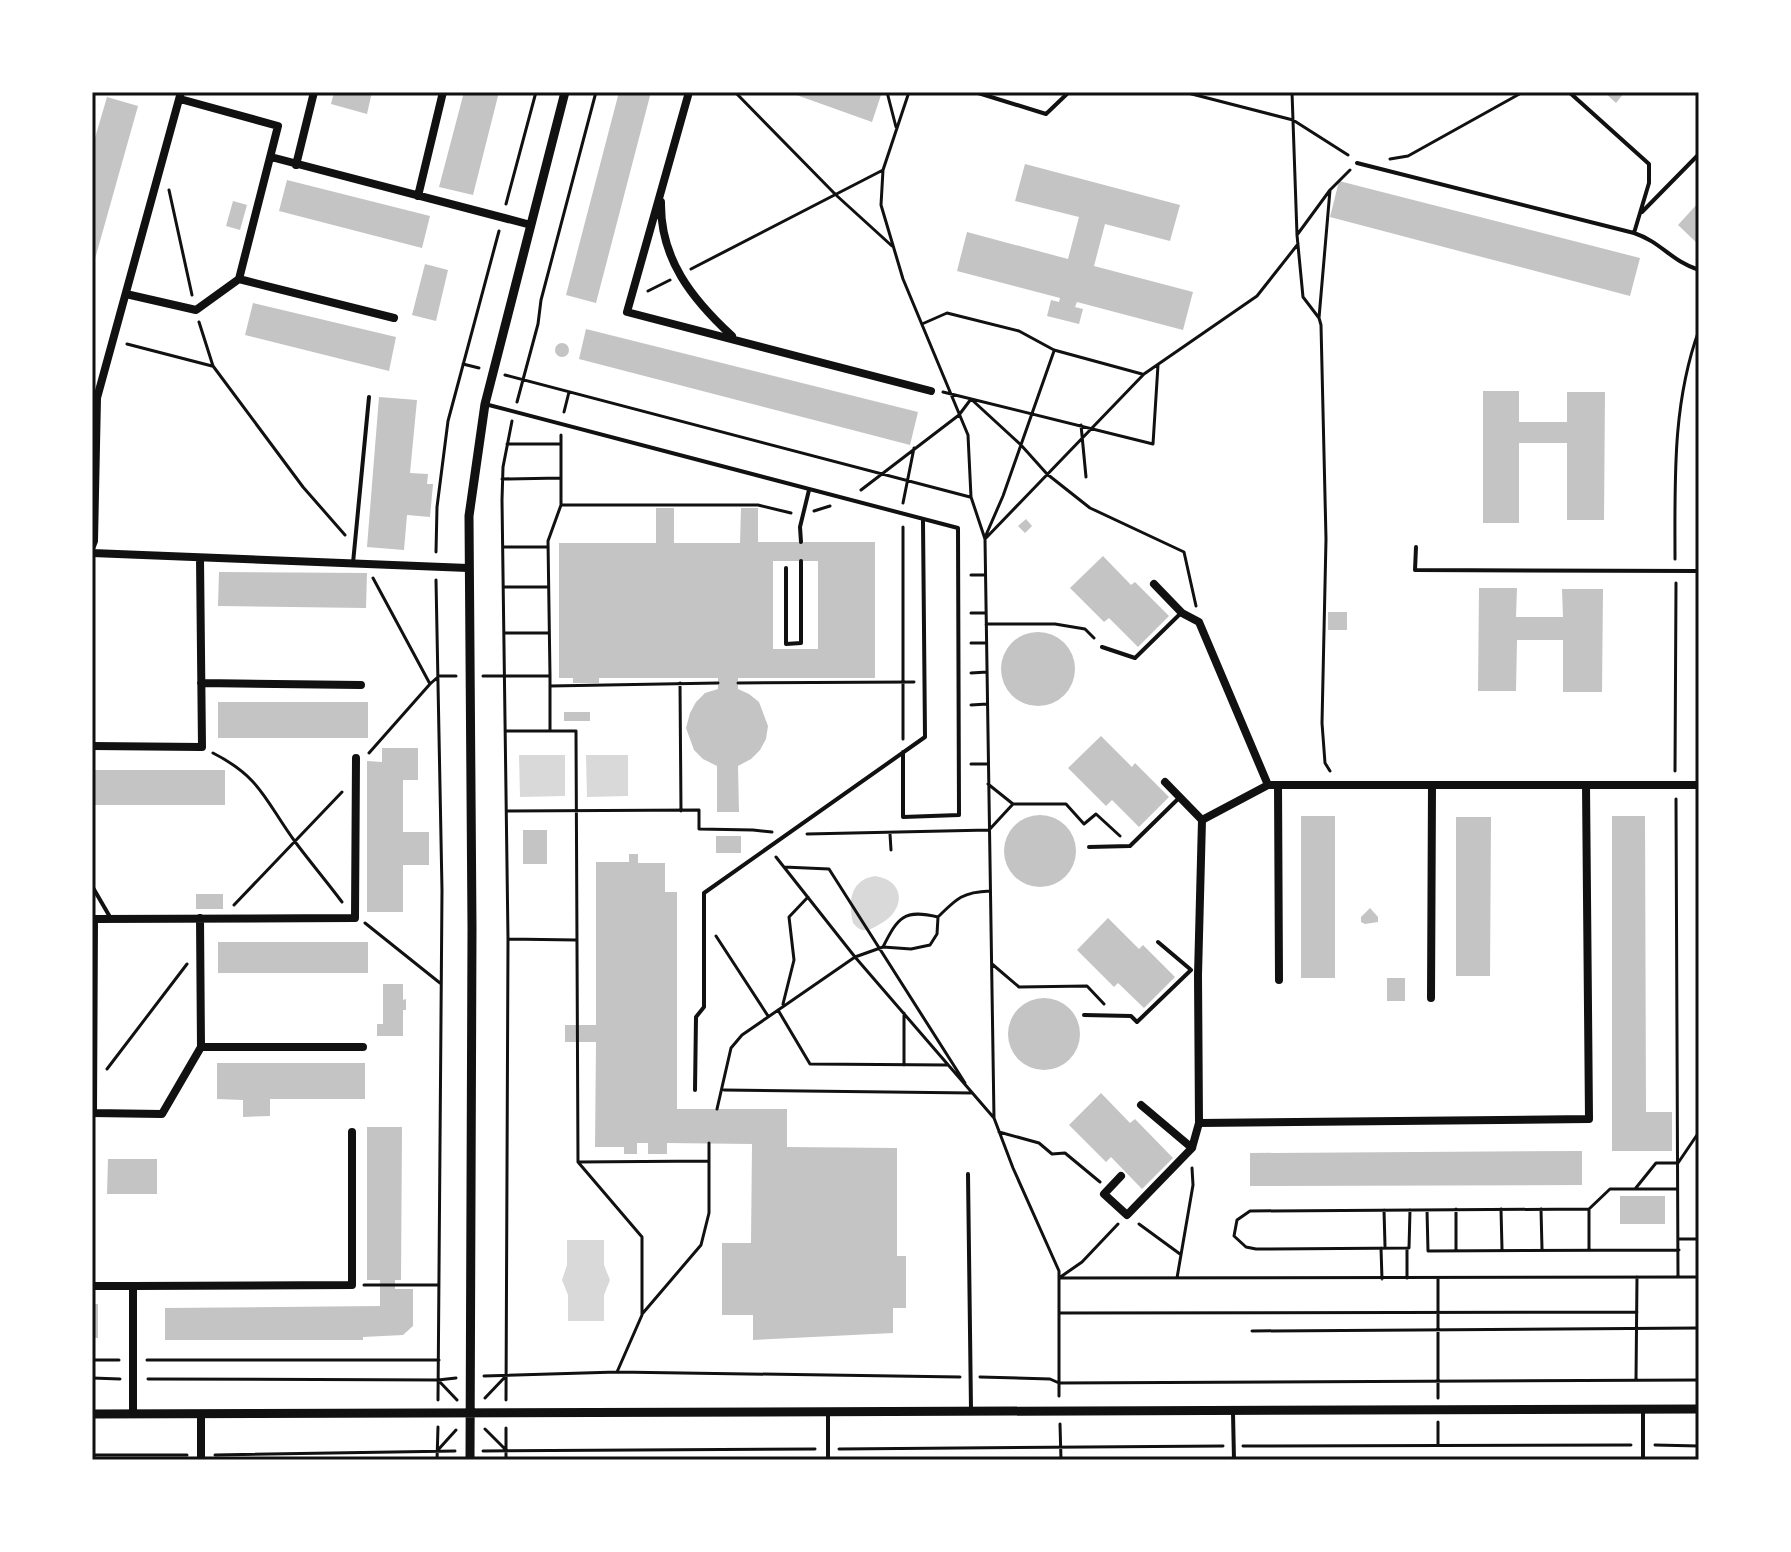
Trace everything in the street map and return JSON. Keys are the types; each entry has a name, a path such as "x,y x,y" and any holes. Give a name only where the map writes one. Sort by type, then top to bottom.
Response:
{"street":[{"path":"296,165 314,92"},
{"path":"418,196 443,92"},
{"path":"470,1456 472,928 468,568 471,487 485,404 565,92"},
{"path":"689,92 627,312 931,391"},
{"path":"92,546 94,402 180,96 278,126 239,279 196,310 126,294"},
{"path":"271,157 531,225"},
{"path":"661,189 662,235 679,275 713,319 736,339"},
{"path":"239,279 394,318"},
{"path":"92,553 468,568"},
{"path":"92,746 202,747 200,558"},
{"path":"1154,584 1182,613 1199,622 1268,785"},
{"path":"201,683 361,685"},
{"path":"200,918 201,1047 162,1114 92,1113 94,919 200,918 355,918 356,758"},
{"path":"1121,1176 1104,1194 1127,1215 1192,1148 1199,1123 1194,972 1202,820 1165,782"},
{"path":"1202,820 1268,785 1699,785"},
{"path":"1278,785 1279,980"},
{"path":"1431,998 1432,785"},
{"path":"1199,1123 1589,1119 1586,785"},
{"path":"201,1047 363,1047"},
{"path":"1141,1105 1192,1148"},
{"path":"92,1286 352,1285 352,1132"},
{"path":"133,1286 133,1414"},
{"path":"92,1414 1699,1409"},
{"path":"201,1414 201,1457"}],"lane":[{"path":"975,92 1046,114 1069,92"},
{"path":"1569,92 1649,164 1649,183 1634,233"},
{"path":"1640,214 1699,154"},
{"path":"1357,163 1634,233 1649,238 1681,264 1699,270"},
{"path":"353,563 369,397"},
{"path":"485,404 958,528 959,815 903,817 903,752"},
{"path":"801,542 800,527 809,490"},
{"path":"695,1090 696,1017 704,1007 704,893 925,737 923,520"},
{"path":"1416,547 1415,570 1699,571"},
{"path":"786,568 786,644 801,643 801,561"},
{"path":"1102,647 1135,658 1182,613"},
{"path":"1089,847 1130,846 1180,797"},
{"path":"92,886 111,919"},
{"path":"1084,1015 1131,1016 1137,1022 1194,972 1158,942"},
{"path":"968,1174 971,1411"},
{"path":"1643,1409 1643,1460"},
{"path":"828,1411 828,1460"},
{"path":"1233,1411 1234,1460"}],"path":[{"path":"437,1460 441,984 439,676 435,568 437,507 448,421 536,92"},
{"path":"506,1402 508,939 502,479 507,444 538,324 541,300 596,92"},
{"path":"735,92 836,195 894,248"},
{"path":"887,92 897,128"},
{"path":"909,92 883,170 881,205 903,279 970,447 971,497 985,539 994,1118 1059,1271 1059,1383"},
{"path":"1184,92 1293,120 1340,148 1357,163 1330,190 1297,235"},
{"path":"1292,92 1297,235 1303,297 1319,318"},
{"path":"1382,160 1408,156 1523,92"},
{"path":"630,300 883,170"},
{"path":"169,190 196,310 213,366 303,487 355,546"},
{"path":"1330,190 1319,318 1326,539 1322,723 1325,763 1337,785"},
{"path":"985,539 1144,374 1257,296 1298,244"},
{"path":"922,324 947,313 1019,331 1054,350 1144,374"},
{"path":"1678,1277 1675,479 1678,413 1687,363 1699,330"},
{"path":"113,340 213,366"},
{"path":"985,539 1054,350"},
{"path":"463,364 971,497"},
{"path":"931,391 950,393 1153,444 1158,364"},
{"path":"881,474 959,415 971,399"},
{"path":"971,399 1047,474 1090,508 1184,552 1199,622"},
{"path":"1081,425 1086,477"},
{"path":"550,731 548,547 561,505 561,437"},
{"path":"507,444 561,444"},
{"path":"903,752 903,500 914,448"},
{"path":"502,479 561,478"},
{"path":"561,505 758,505 790,512"},
{"path":"503,547 548,547"},
{"path":"365,563 430,684"},
{"path":"959,575 985,575"},
{"path":"503,587 549,587"},
{"path":"959,613 986,613"},
{"path":"986,624 1055,624 1085,629 1102,647"},
{"path":"504,633 549,633"},
{"path":"959,644 986,643"},
{"path":"959,673 987,672"},
{"path":"219,918 341,792 356,770 439,676 550,676"},
{"path":"738,683 924,682"},
{"path":"680,683 681,811"},
{"path":"550,686 718,683"},
{"path":"959,705 987,704"},
{"path":"505,731 576,731 578,1162 642,1237 642,1315"},
{"path":"202,747 238,766 254,782 295,842 355,918 375,929 441,984"},
{"path":"959,764 988,764"},
{"path":"988,784 1013,804 1066,804 1084,824 1096,814 1130,846"},
{"path":"507,811 699,810 699,829 785,834 989,830 1013,804"},
{"path":"753,830 855,957 994,1118"},
{"path":"890,832 891,850"},
{"path":"784,867 829,869 972,1093"},
{"path":"717,1109 731,1048 742,1035 855,957 883,947 911,949 930,945 937,934 938,917 965,892 990,891"},
{"path":"808,897 789,917 794,960 780,1008 810,1064 948,1065"},
{"path":"883,947 898,921 908,914 938,917"},
{"path":"703,916 768,1016"},
{"path":"508,939 576,940"},
{"path":"93,1088 200,946"},
{"path":"992,964 1019,987 1087,986 1115,1016"},
{"path":"904,1013 904,1065"},
{"path":"722,1090 972,1093"},
{"path":"999,1132 1039,1143 1052,1154 1065,1153 1109,1189"},
{"path":"1678,1163 1699,1132"},
{"path":"617,1372 642,1315 701,1245 709,1213 709,1143"},
{"path":"1177,1278 1193,1185 1192,1148"},
{"path":"578,1162 709,1161"},
{"path":"1635,1189 1656,1163 1678,1163"},
{"path":"1407,1248 1256,1249 1238,1242 1234,1228 1242,1214 1250,1211 1589,1209 1610,1189 1678,1189"},
{"path":"1456,1209 1456,1251"},
{"path":"1501,1209 1502,1250"},
{"path":"1541,1209 1542,1250"},
{"path":"1589,1209 1589,1250"},
{"path":"1382,1279 1384,1210"},
{"path":"1407,1278 1410,1210"},
{"path":"1427,1210 1428,1251 1679,1250"},
{"path":"1059,1278 1082,1262 1127,1215 1180,1254"},
{"path":"1678,1239 1699,1239"},
{"path":"1636,1380 1637,1277"},
{"path":"1059,1278 1699,1277"},
{"path":"1438,1278 1438,1381"},
{"path":"380,1285 439,1285"},
{"path":"1059,1313 1637,1312"},
{"path":"1252,1331 1699,1328"},
{"path":"92,1360 439,1360"},
{"path":"485,1376 617,1372 971,1377 1050,1379 1059,1383 1699,1380"},
{"path":"92,1378 438,1380 470,1376"},
{"path":"506,1432 506,1460"},
{"path":"92,1455 201,1457 437,1451 470,1456 507,1451 1699,1446"}],"shaded area":[{"path":"519,755 565,755 565,796 520,797"},
{"path":"586,755 628,755 628,796 587,797"},
{"path":"875,876 893,884 899,897 898,904 888,918 873,928 863,930 853,923 851,900 860,882"},
{"path":"567,1240 604,1240 604,1265 610,1280 604,1295 604,1321 568,1321 568,1295 562,1280 567,1265"}],"building":[{"path":"334,92 372,92 367,114 331,104"},
{"path":"464,92 499,92 473,195 439,187"},
{"path":"619,92 651,92 596,303 566,295"},
{"path":"788,92 882,92 872,122"},
{"path":"1604,92 1625,92 1616,103"},
{"path":"107,97 138,106 93,266 92,148"},
{"path":"1025,164 1180,205 1170,241 1105,224 1094,266 1193,292 1183,330 1077,302 1075,307 1083,309 1079,324 1047,316 1051,300 1059,302 1060,298 957,271 967,232 1068,259 1079,217 1015,201"},
{"path":"287,180 430,216 422,248 279,211"},
{"path":"1339,181 1640,258 1630,296 1330,217"},
{"path":"233,201 247,205 240,230 226,226"},
{"path":"1699,202 1699,245 1678,225"},
{"path":"425,264 448,270 436,321 412,315"},
{"path":"253,303 396,337 389,371 245,335"},
{"path":"586,329 918,412 910,445 579,359"},
{"path":"562,343 569,350 562,357 555,350"},
{"path":"1483,391 1519,391 1519,422 1567,422 1567,392 1605,392 1604,520 1567,520 1567,443 1519,443 1519,523 1483,523"},
{"path":"379,397 417,400 410,473 428,474 427,484 433,484 430,517 407,515 404,550 367,547"},
{"path":"656,508 674,508 674,543 740,543 741,508 758,508 758,542 875,542 875,678 738,678 738,689 759,702 768,726 760,750 738,766 739,812 717,812 717,766 694,750 686,728 696,702 705,693 718,689 718,678 599,678 599,683 573,683 573,678 559,678 559,543 656,543","holes":["773,561 818,561 818,649 773,649"]},
{"path":"1026,519 1032,526 1025,533 1018,526"},
{"path":"1103,556 1131,585 1135,582 1169,616 1138,647 1109,618 1104,622 1070,588"},
{"path":"219,572 367,573 366,608 218,606"},
{"path":"1479,588 1517,588 1516,617 1563,617 1562,589 1603,589 1602,692 1563,692 1563,640 1517,640 1516,691 1478,691"},
{"path":"1328,612 1347,612 1347,630 1328,630"},
{"path":"1038,632 1059,638 1069,648 1075,669 1069,690 1059,700 1038,706 1017,700 1007,690 1001,669 1007,648 1017,638"},
{"path":"218,702 368,702 368,738 218,738"},
{"path":"564,712 590,712 590,721 564,721"},
{"path":"1101,736 1132,767 1135,763 1169,797 1139,827 1112,800 1106,806 1068,768"},
{"path":"382,748 418,748 418,780 403,780 403,832 429,832 429,865 403,865 403,912 367,912 367,761 382,762"},
{"path":"92,770 225,770 225,805 92,805"},
{"path":"1047,815 1066,825 1074,837 1074,865 1066,877 1054,885 1033,887 1014,877 1006,865 1004,844 1014,825 1026,817"},
{"path":"1301,816 1335,816 1335,978 1301,978"},
{"path":"1612,816 1645,816 1646,1112 1672,1112 1672,1151 1612,1151"},
{"path":"1456,817 1491,817 1490,976 1456,976"},
{"path":"523,830 547,830 547,864 523,864"},
{"path":"716,836 741,836 741,853 716,853"},
{"path":"629,854 638,854 638,863 665,863 665,892 677,892 677,1109 787,1109 787,1147 897,1148 897,1256 906,1256 906,1308 893,1308 893,1333 753,1340 753,1315 722,1315 722,1243 751,1243 752,1144 667,1143 667,1154 648,1154 648,1143 637,1143 637,1154 624,1154 624,1147 595,1147 596,1042 565,1042 565,1025 596,1025 596,862 629,862"},
{"path":"196,894 223,894 223,909 196,909"},
{"path":"1370,908 1378,917 1378,922 1365,924 1361,922 1361,917"},
{"path":"1108,918 1139,949 1143,945 1175,977 1144,1008 1118,983 1114,987 1077,950"},
{"path":"218,942 368,942 368,973 218,973"},
{"path":"1387,978 1405,978 1405,1001 1387,1001"},
{"path":"383,984 403,984 406,1010 403,1010 403,1036 377,1036 377,1024 383,1024"},
{"path":"1044,998 1064,1004 1074,1014 1080,1034 1074,1054 1064,1064 1044,1070 1024,1064 1014,1054 1008,1034 1014,1014 1024,1004"},
{"path":"217,1063 365,1063 365,1099 270,1099 270,1116 243,1117 243,1100 217,1099"},
{"path":"1101,1093 1130,1123 1135,1119 1173,1158 1142,1189 1111,1157 1106,1162 1069,1125"},
{"path":"367,1127 402,1127 401,1280 395,1280 395,1289 413,1289 413,1326 403,1335 363,1337 363,1340 165,1340 165,1308 380,1306 380,1280 367,1280"},
{"path":"1582,1151 1582,1185 1250,1186 1250,1153"},
{"path":"108,1159 157,1159 157,1194 107,1194"},
{"path":"1620,1196 1665,1196 1665,1224 1620,1224"},
{"path":"92,1304 98,1304 98,1338 92,1338"}]}
